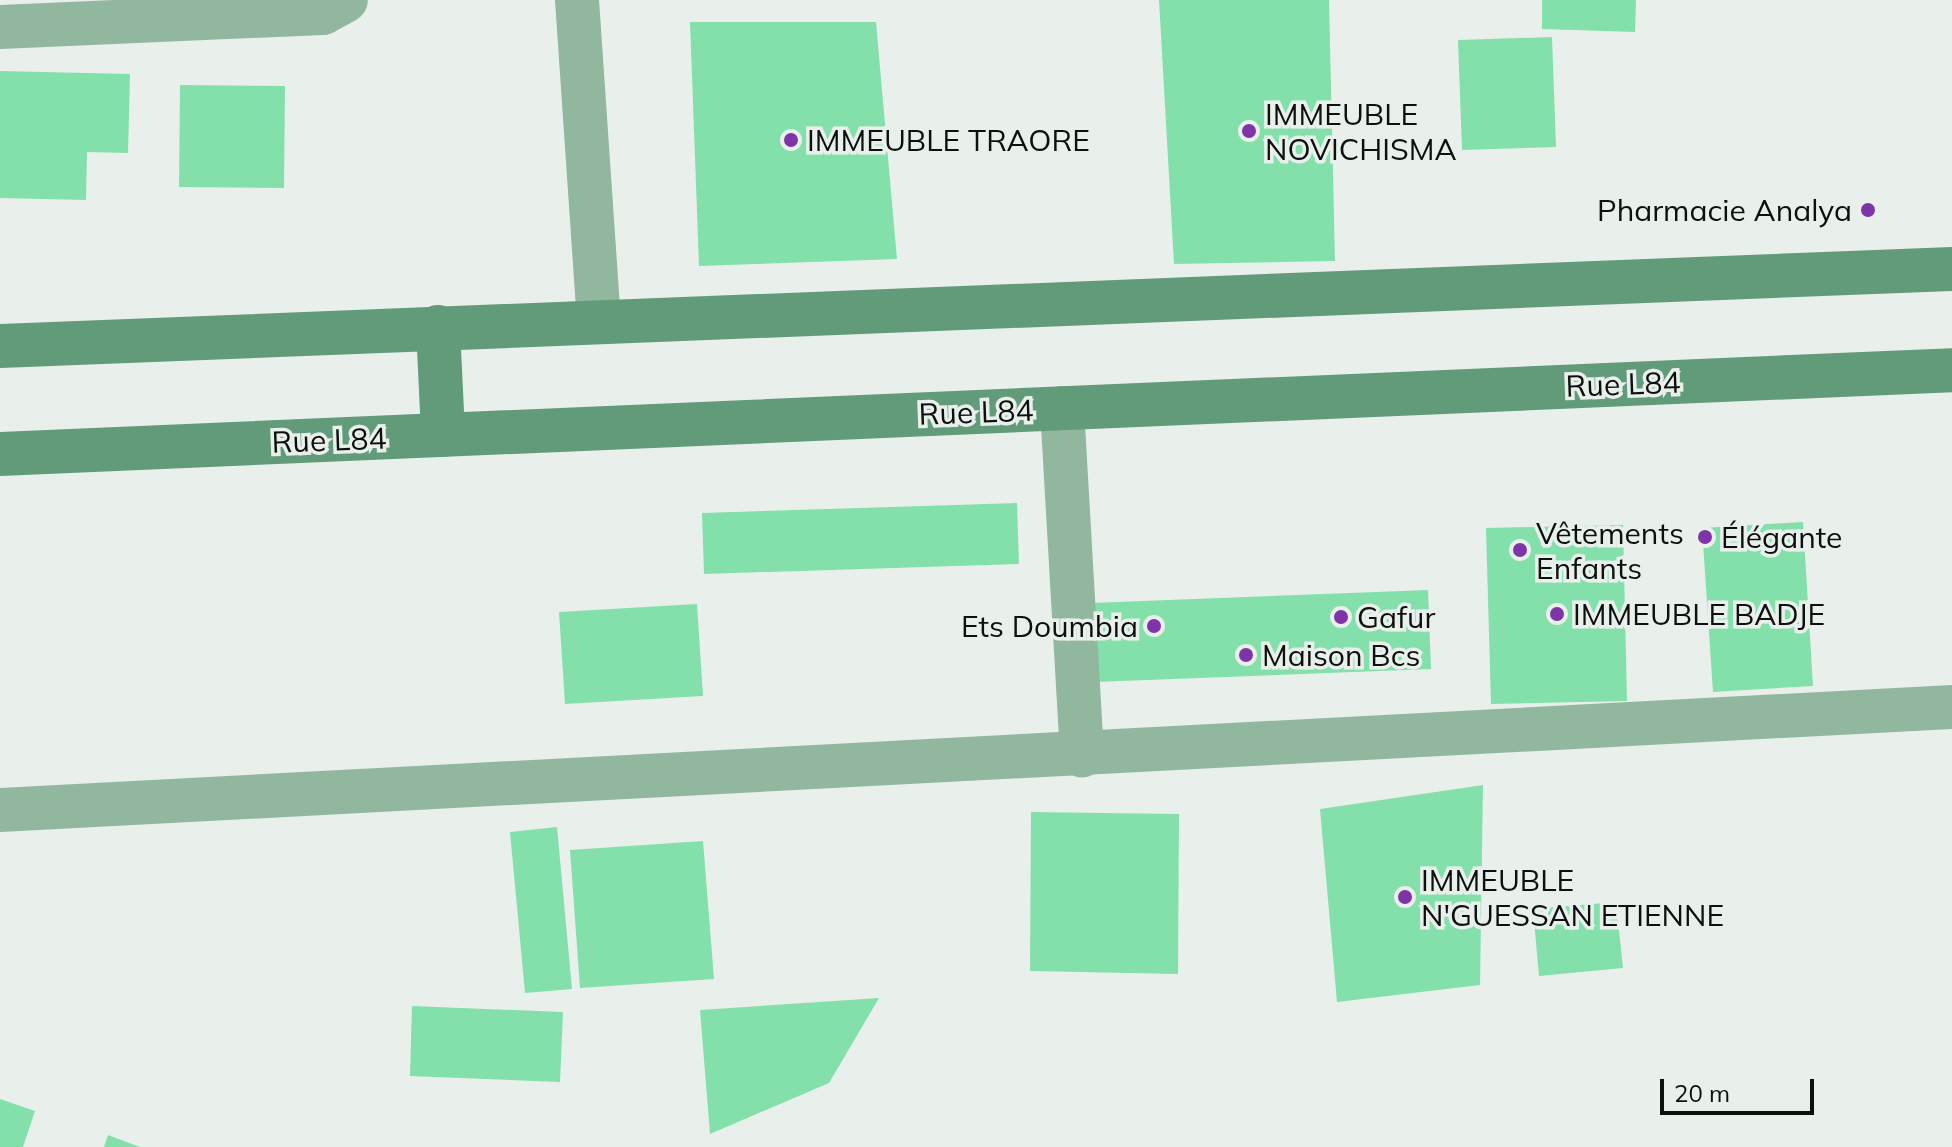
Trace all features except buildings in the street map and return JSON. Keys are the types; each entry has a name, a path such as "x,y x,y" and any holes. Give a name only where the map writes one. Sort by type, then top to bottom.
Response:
{"main road":[{"path":"0,346 1952,269"},
{"path":"438,327 443,435"},
{"name":"Rue L84","path":"0,454 1952,370"}],"street":[{"path":"0,27 323,13 346,0"},
{"path":"577,0 599,320"},
{"path":"1062,408 1082,755"},
{"path":"0,810 1952,707"}],"place":[{"name":"IMMEUBLE NOVICHISMA","path":"1249,131"},
{"name":"IMMEUBLE TRAORE","path":"791,140"},
{"name":"Pharmacie Analya","path":"1868,210"},
{"name":"Élégante","path":"1705,537"},
{"name":"Vêtements Enfants","path":"1520,550"},
{"name":"IMMEUBLE BADJE","path":"1557,614"},
{"name":"Gafur","path":"1341,617"},
{"name":"Ets Doumbia","path":"1154,626"},
{"name":"Maison Bcs","path":"1246,655"},
{"name":"IMMEUBLE N'GUESSAN ETIENNE","path":"1405,897"}]}
